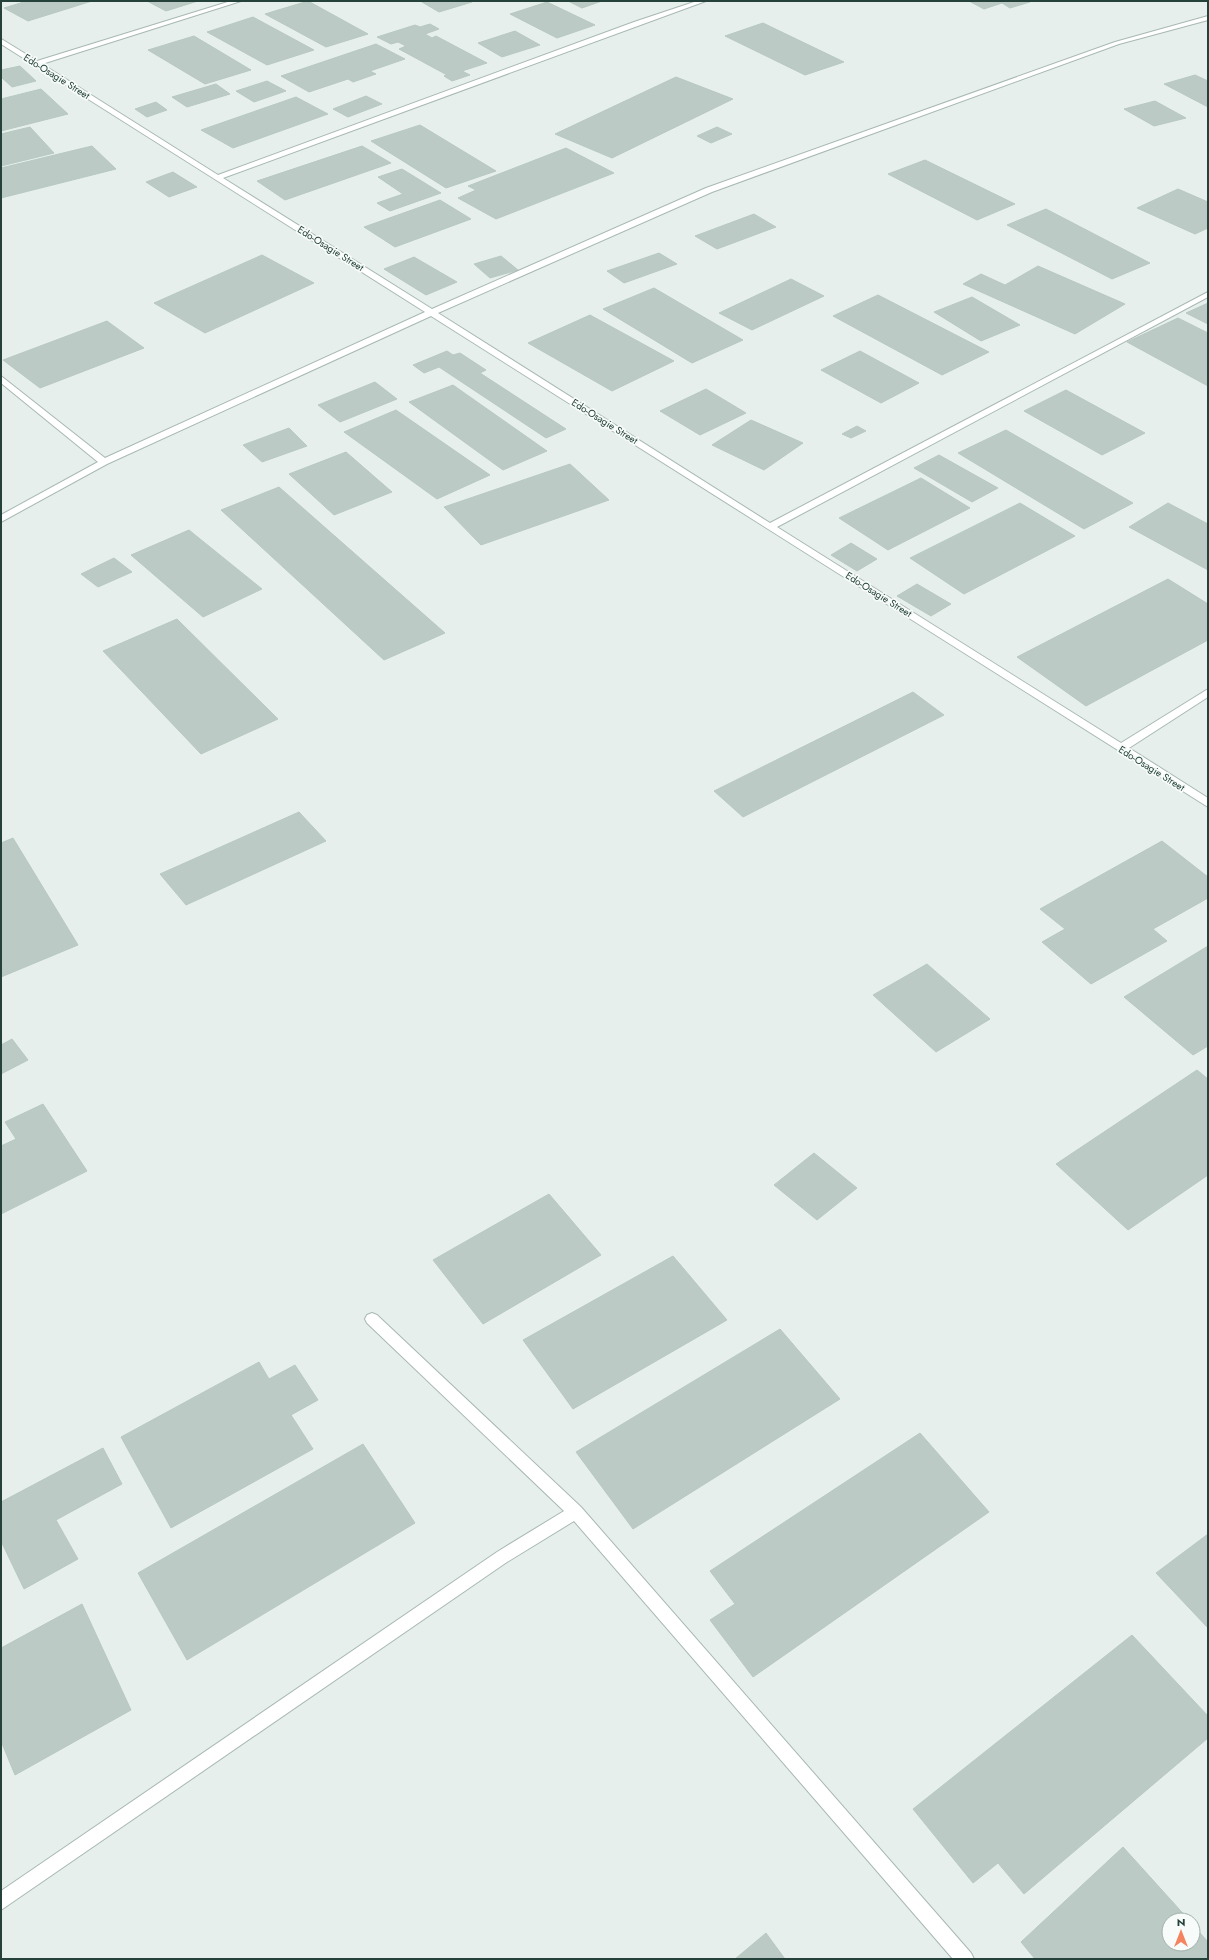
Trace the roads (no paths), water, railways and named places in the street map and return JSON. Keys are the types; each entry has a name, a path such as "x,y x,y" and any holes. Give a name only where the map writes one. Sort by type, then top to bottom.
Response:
{"street":[{"path":"37,63 238,1"},
{"path":"218,177 636,24 703,1"},
{"path":"1,519 104,462 433,312 708,190 1117,43 1208,18"},
{"name":"Edo-Osagie Street","path":"1,41 433,312 1208,803"},
{"path":"771,526 1208,294"},
{"path":"1,380 104,462"},
{"path":"1121,748 1208,692"},
{"path":"372,1319 576,1512 965,1959"},
{"path":"1,1901 502,1558 576,1512"}]}
